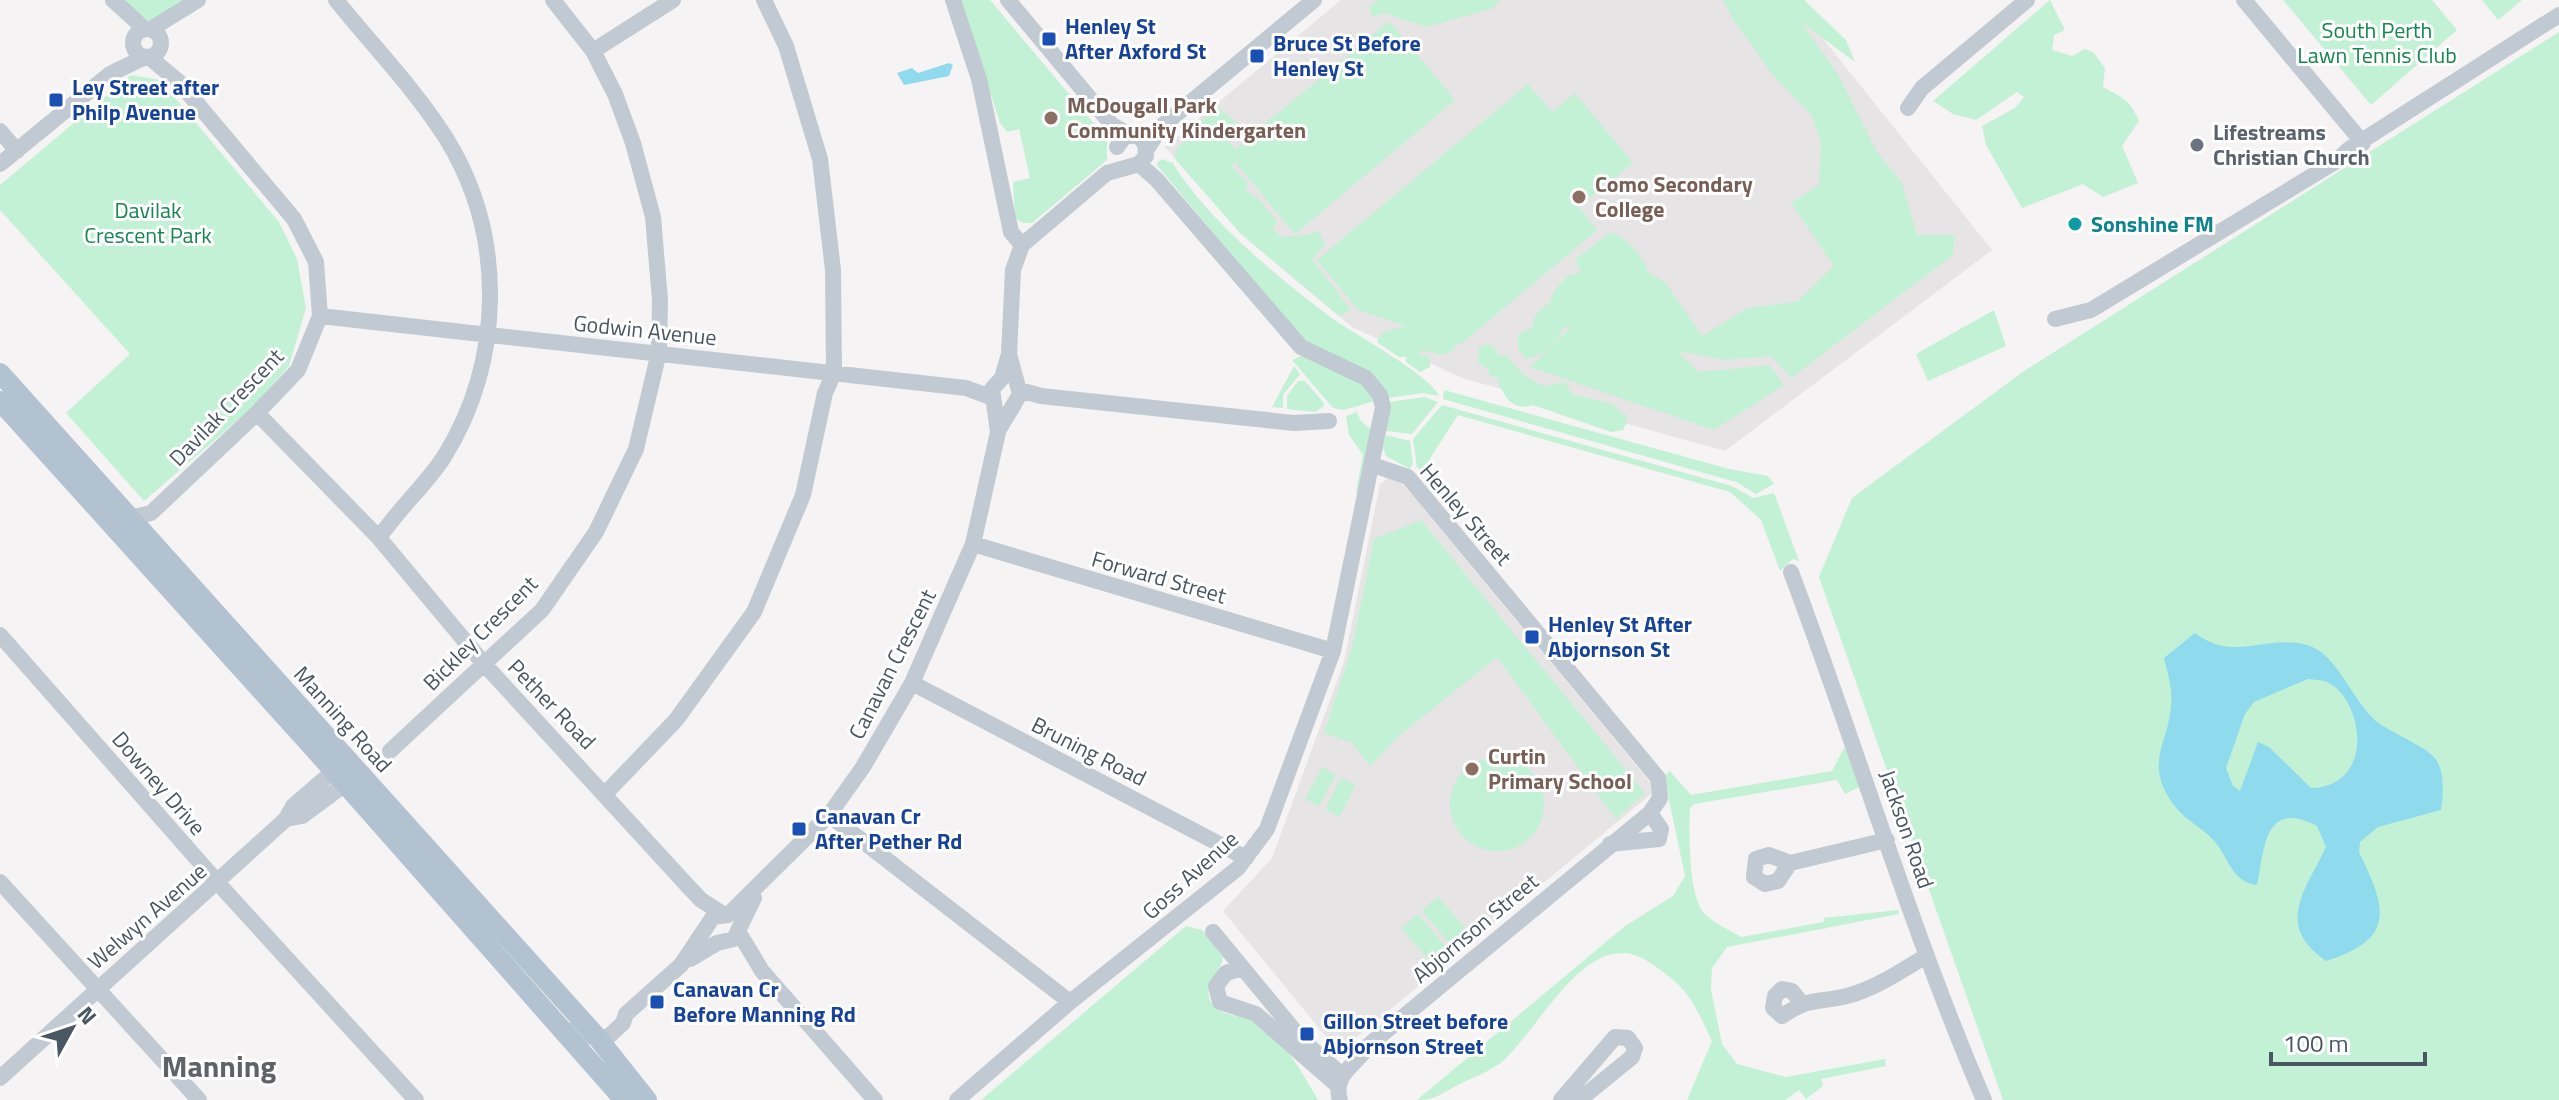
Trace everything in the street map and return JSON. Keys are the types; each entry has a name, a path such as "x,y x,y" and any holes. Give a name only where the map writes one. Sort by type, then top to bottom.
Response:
{"main road":[{"name":"Manning Road","path":"0,373 147,537 623,1098"},
{"name":"Manning Road","path":"0,401 597,1037 647,1100"}],"street":[{"path":"110,74 154,52 184,12 198,0"},
{"path":"336,0 431,118 463,171 487,246 491,288 488,334 469,407 444,456 379,538"},
{"name":"Bickley Crescent","path":"390,751 542,610 596,532 636,449 659,352 660,300 653,217 633,143 615,94 593,51 553,0"},
{"path":"593,51 673,0"},
{"path":"606,793 676,720 754,612 803,495 825,393 834,373 833,270 820,159 786,46 764,0"},
{"path":"953,0 979,79 1008,221 1025,241"},
{"path":"1314,0 1025,241 1013,270 1006,392 1294,423 1329,421"},
{"path":"1908,108 1922,88 2027,0"},
{"path":"2244,0 2363,143"},
{"path":"114,1 141,34 159,35 154,52"},
{"path":"1015,3 1132,151 1301,347 1325,361 1359,374 1375,387 1383,407 1373,465"},
{"path":"0,164 110,74 141,34 184,12"},
{"path":"2055,319 2091,310 2363,143 2559,15"},
{"path":"141,34 136,51 154,52"},
{"name":"Davilak Crescent","path":"130,518 151,513 298,370 313,340 320,316 316,262 307,239 154,52"},
{"path":"0,131 17,151"},
{"name":"Godwin Avenue","path":"320,316 1006,392"},
{"name":"Canavan Crescent","path":"714,935 730,942 732,921 829,815 863,767 912,683 973,544 1006,392"},
{"name":"Pether Road","path":"257,413 379,538 485,665 606,793 686,884 701,900 732,921 762,971"},
{"name":"Goss Avenue","path":"957,1100 1070,1002 1188,910 1246,858 1273,817 1333,651 1373,465"},
{"name":"Henley Street","path":"1373,465 1408,477 1658,778 1655,806"},
{"path":"147,537 151,513"},
{"name":"Forward Street","path":"973,544 1333,651"},
{"name":"Jackson Road","path":"1791,572 1926,956 1984,1100"},
{"name":"Downey Drive","path":"0,635 218,883 416,1100"},
{"name":"Bruning Road","path":"912,683 1246,858"},
{"name":"Welwyn Avenue","path":"0,1078 218,883 286,819 293,806 347,772"},
{"path":"1610,844 1659,839 1661,829 1655,806"},
{"name":"Abjornson Street","path":"1335,1084 1369,1045 1655,806"},
{"path":"829,815 1070,1002"},
{"path":"1790,863 1887,840"},
{"path":"0,882 199,1100"},
{"name":"Pether Road","path":"686,884 714,935 762,971 875,1100"},
{"name":"Canavan Crescent","path":"714,935 713,917 732,921"},
{"path":"1213,932 1335,1084"},
{"name":"Canavan Crescent","path":"597,1037 615,1016 626,1014 714,935"},
{"path":"1801,1002 1848,996 1888,979 1926,956"},
{"path":"1242,968 1226,973 1216,986 1220,1002 1256,1014 1335,1084"},
{"path":"562,1028 582,1036 597,1037 597,1052 618,1083 623,1098"},
{"path":"1561,1100 1615,1037 1628,1038 1635,1048 1632,1057 1583,1097 1573,1100"}],"shaded area":[{"name":"Como Secondary College","path":"1341,0 1792,0 1992,250 1725,451 1462,378 1352,327 1241,234 1165,147"},
{"name":"Curtin Primary School","path":"1388,478 1397,479 1408,490 1650,782 1651,794 1346,1046 1332,1044 1223,911 1272,858 1344,662 1380,484"}],"green space":[{"path":"123,0 186,0 149,21"},
{"path":"960,0 990,0 1107,139 1107,160 1032,223 1023,223 1015,218 1013,182 1030,178 1019,129 1007,132 1000,123"},
{"path":"1378,0 1500,0 1493,8 1426,27 1384,13 1373,17 1369,6"},
{"path":"1723,0 1804,0 1846,40 1855,62 1801,22 1837,73 1877,152 1902,183 1917,235 1955,235 1953,255 1791,378 1771,356 1725,360 1678,351 1698,372 1770,365 1784,385 1714,430 1530,367 1572,326 1563,327 1549,348 1526,359 1518,349 1518,334 1532,328 1536,314 1549,303 1554,291 1568,276 1581,272 1575,260 1611,232 1633,248 1648,272 1665,282 1702,336 1748,308 1797,302 1834,266 1791,203 1819,185 1821,143 1812,116 1772,74"},
{"path":"2050,0 2065,30 2054,35 2052,50 2072,56 2085,49 2093,52 2105,68 2103,87 2125,100 2136,114 2139,121 2122,146 2138,183 2103,197 2083,184 2022,208 1986,145 1982,126 2015,108 2024,97 2017,92 1976,120 1953,114 1933,101"},
{"name":"South Perth Lawn Tennis Club","path":"2283,0 2432,0 2457,30 2371,105"},
{"name":"South Perth Lawn Tennis Club","path":"2482,0 2522,0 2498,20"},
{"path":"1389,21 1455,100 1295,234 1235,162 1231,166 1248,183 1246,191 1259,199 1277,221 1273,229 1281,237 1308,235 1318,230 1325,244 1312,259 1351,310 1339,316 1241,234 1175,159 1176,149 1194,133 1193,126 1218,107 1239,125 1235,136 1227,140 1235,149"},
{"path":"2559,32 2559,1100 2003,1100 1819,577 1852,498 2024,371"},
{"name":"Davilak Crescent Park","path":"131,75 160,80 279,222 297,259 306,308 289,366 253,407 144,501 66,413 130,354 0,210 0,185"},
{"path":"1528,84 1552,112 1575,93 1633,163 1579,207 1597,230 1461,344 1456,343 1454,350 1443,355 1420,350 1418,353 1430,357 1430,367 1420,372 1406,362 1406,357 1399,357 1377,342 1381,333 1406,326 1358,310 1317,260"},
{"path":"1162,159 1173,163 1205,206 1270,269 1336,321 1409,367 1439,396 1423,393 1388,398 1297,334 1156,164"},
{"path":"1994,310 2006,346 1928,381 1916,354"},
{"path":"1487,344 1495,347 1498,356 1506,355 1525,376 1543,386 1565,382 1572,394 1612,404 1628,418 1623,430 1611,432 1533,405 1514,404 1505,396 1497,377 1490,376 1488,369 1478,363 1479,347"},
{"path":"1303,355 1362,382 1375,401 1344,410 1333,408 1292,360"},
{"path":"1294,366 1300,374 1283,395 1283,408 1272,407"},
{"path":"1298,381 1305,381 1324,403 1323,407 1315,412 1287,409 1287,396"},
{"path":"1444,390 1729,469 1768,476 1774,484 1756,494 1736,482 1443,399"},
{"path":"1424,397 1438,402 1412,434 1386,431 1389,402"},
{"path":"1442,405 1732,486 1753,498 1774,493 1799,561 1793,559 1780,571 1761,520 1730,492 1458,415 1422,471 1417,467 1413,439"},
{"path":"1357,412 1360,420 1374,432 1363,494 1356,492 1363,455 1349,435 1346,416"},
{"path":"1386,435 1410,441 1413,463 1410,469 1386,456 1383,448"},
{"path":"1421,520 1645,793 1616,819 1497,657 1401,734 1370,766 1352,743 1324,733 1352,647 1374,539"},
{"path":"1845,746 1861,786 1845,794 1837,780 1694,804 1690,808 1692,878 1704,913 1741,937 1824,922 1824,918 1898,910 1899,914 1727,947 1712,968 1711,990 1722,1044 1737,1064 1786,1077 1885,1059 1886,1066 1821,1079 1823,1086 1806,1099 1799,1090 1785,1100 1687,1100 1712,1041 1694,1005 1681,988 1649,962 1627,953 1607,956 1587,966 1499,1064 1438,1096 1417,1100 1625,926 1673,896 1685,876 1664,776 1670,771 1691,795 1832,771"},
{"path":"1497,757 1515,761 1530,771 1540,786 1544,804 1540,822 1530,837 1515,847 1497,851 1479,847 1464,837 1454,822 1450,804 1454,786 1464,771 1479,761"},
{"path":"1322,767 1336,775 1319,806 1305,799"},
{"path":"1341,778 1356,785 1339,817 1325,809"},
{"path":"1438,897 1467,930 1450,944 1422,911"},
{"path":"1418,914 1446,947 1430,961 1401,928"},
{"path":"1186,926 1202,930 1223,957 1209,986 1212,1004 1222,1012 1255,1023 1276,1039 1292,1057 1318,1100 981,1100"}],"water":[{"path":"949,63 953,65 949,76 904,85 897,73 912,68 918,73"},
{"path":"2195,633 2223,646 2307,645 2327,657 2376,721 2426,750 2437,761 2443,791 2441,810 2378,827 2360,842 2359,852 2376,890 2379,906 2375,932 2365,943 2326,961 2310,948 2301,934 2298,921 2303,894 2326,847 2317,826 2300,819 2286,818 2277,823 2266,843 2257,885 2242,880 2216,843 2171,801 2163,787 2159,764 2171,700 2164,658","holes":["2308,679 2327,682 2340,691 2349,706 2357,741 2354,759 2346,773 2332,784 2311,788 2269,747 2258,742 2240,791 2233,786 2226,768 2245,714 2254,702"]}],"place":[{"name":"Henley St After Axford St","path":"1049,39"},
{"name":"Bruce St Before Henley St","path":"1257,56"},
{"name":"Ley Street after Philp Avenue","path":"56,100"},
{"name":"McDougall Park Community Kindergarten","path":"1051,118"},
{"name":"Lifestreams Christian Church","path":"2197,145"},
{"name":"Como Secondary College","path":"1579,197"},
{"name":"Sonshine FM","path":"2075,224"},
{"name":"Henley St After Abjornson St","path":"1532,637"},
{"name":"Curtin Primary School","path":"1472,769"},
{"name":"Canavan Cr After Pether Rd","path":"799,829"},
{"name":"Canavan Cr Before Manning Rd","path":"657,1002"},
{"name":"Gillon Street before Abjornson Street","path":"1307,1034"}],"district":[{"name":"Manning","path":"219,1067"}]}
